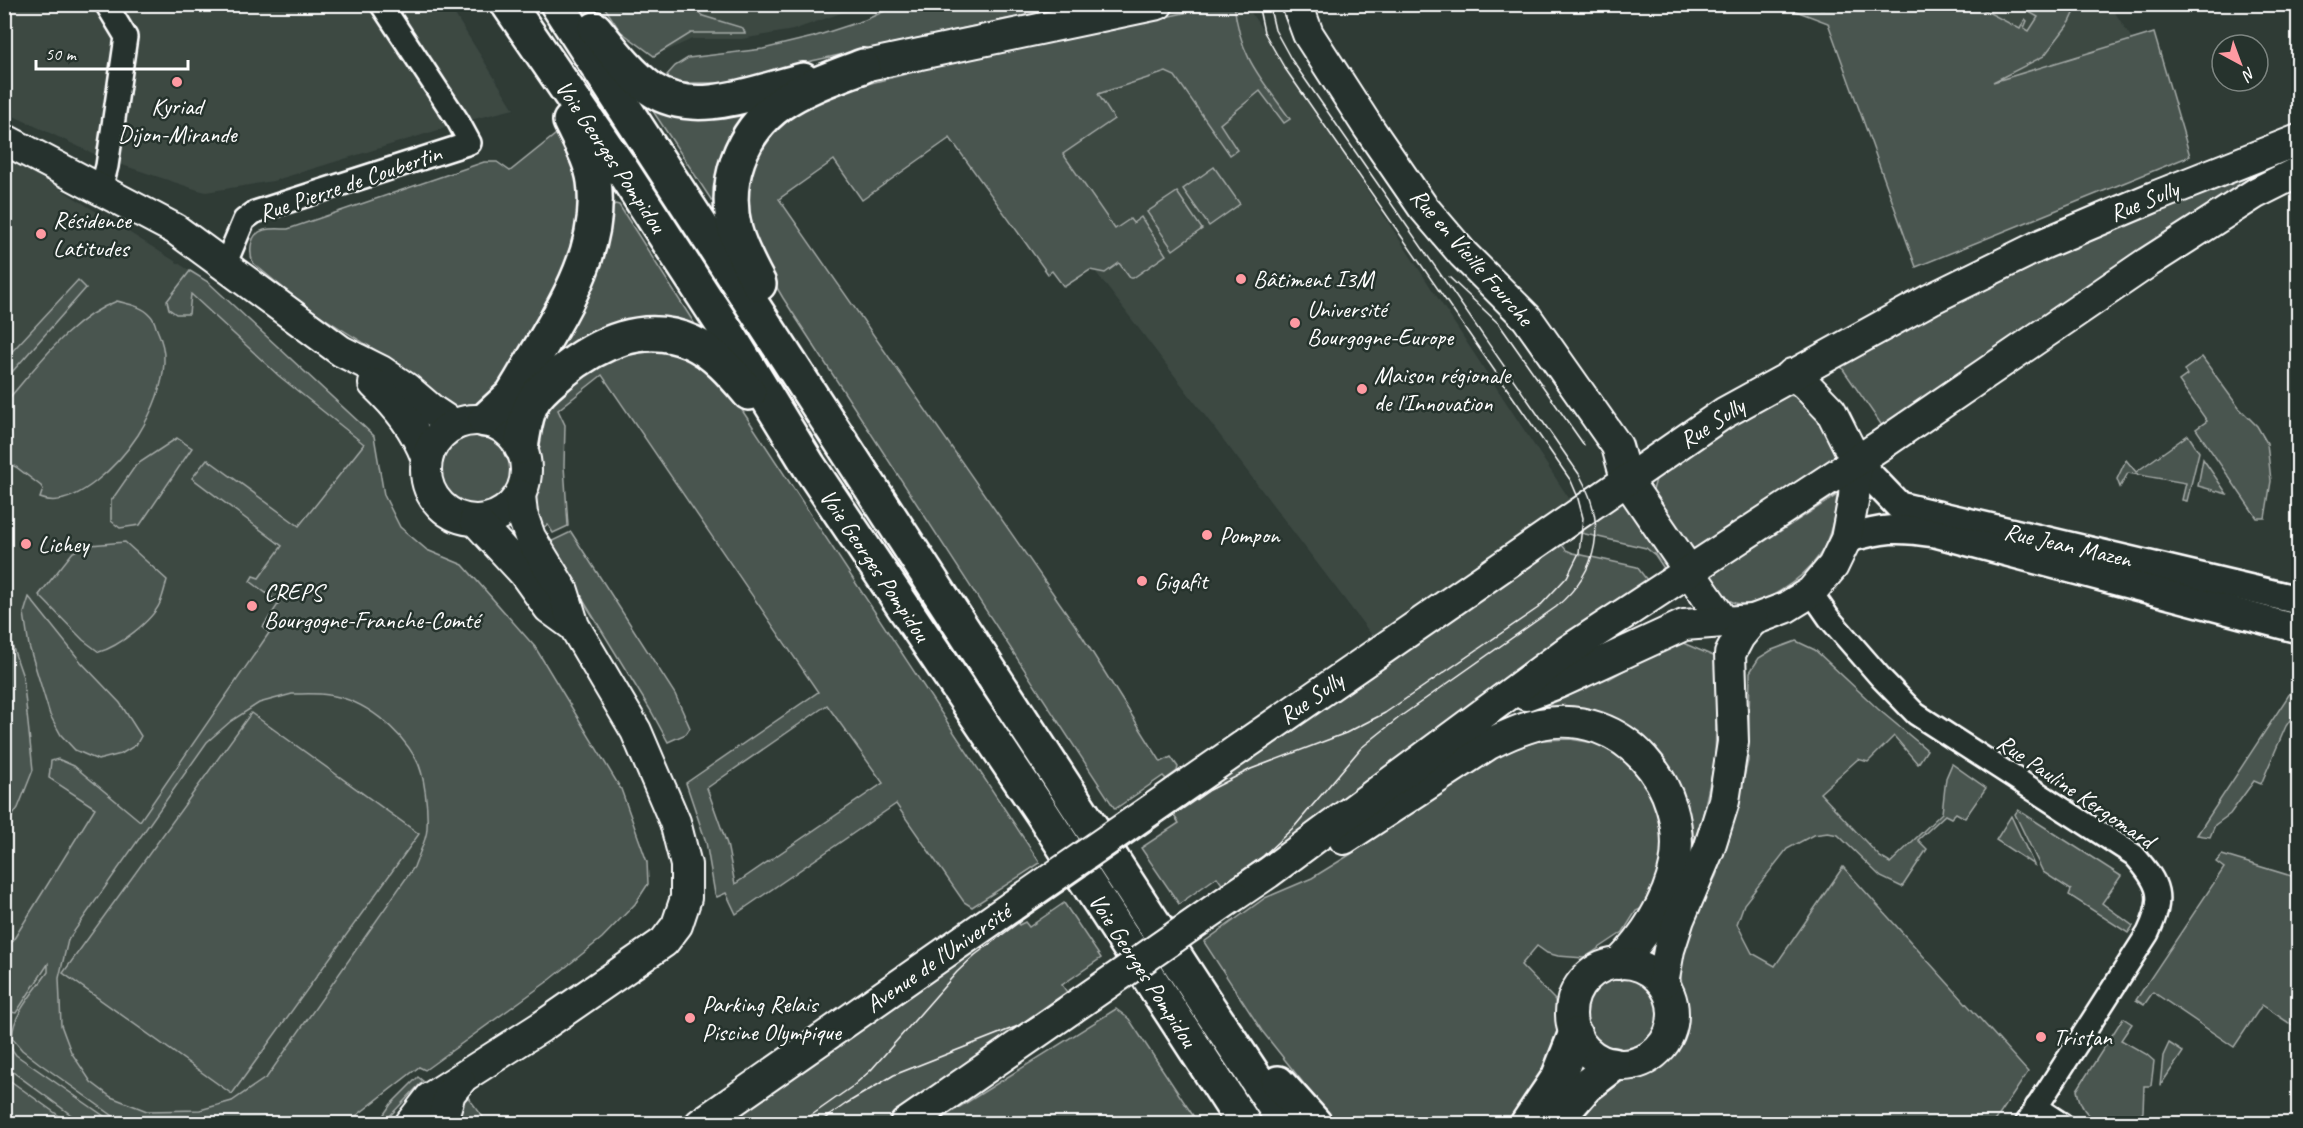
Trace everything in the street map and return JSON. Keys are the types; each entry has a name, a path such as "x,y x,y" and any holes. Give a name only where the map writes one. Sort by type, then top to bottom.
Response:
{"highway":[{"name":"Voie Georges Pompidou","path":"557,4 1286,1124"},
{"path":"577,4 622,62 654,91 670,98 698,103 714,103 863,66"},
{"name":"Voie Georges Pompidou","path":"516,16 621,167 726,330 809,466 1042,813 1244,1124"},
{"path":"469,422 512,395 557,319 587,255 595,221 594,179 589,162 516,16"},
{"path":"789,362 791,344 747,258 735,228 732,194 735,166 751,133 768,113 798,93 863,66"},
{"path":"521,447 533,401 566,369 581,357 615,340 647,333 661,333 691,342 730,372 809,466"},
{"path":"1203,999 1315,1124"},
{"path":"1527,1124 1558,1078 1575,1035"},
{"path":"1553,1124 1586,1086 1613,1065"},
{"path":"1215,1079 1234,1124"}],"main road":[{"path":"863,66 1158,4"},
{"name":"Rue en Vieille Fourche","path":"1297,4 1308,34 1368,127 1424,207 1463,254 1527,318 1617,446 1626,479 1724,622"},
{"path":"4,139 175,229 341,351 401,411 420,442 427,459"},
{"name":"Rue Sully","path":"1175,793 1724,413 1931,299 2043,244 2298,140"},
{"name":"Rue Sully","path":"904,1124 1268,873 1569,650 1856,461 2147,263 2256,193 2298,172"},
{"path":"341,351 381,370 433,411 469,422 506,429 521,447 526,471 520,495 522,514 530,537 563,591 574,626 636,731 675,822 687,865 686,903 677,925 663,942 541,1027 430,1098 410,1124"},
{"path":"1492,707 1558,683 1684,625 1753,620 1785,608 1811,592 1833,566 1846,539 1854,497 1856,461 1831,411 1792,374"},
{"path":"469,422 441,434 432,446 427,459 427,481 436,501 447,511 460,518 475,520 489,518 503,512 520,495"},
{"path":"475,520 524,573 549,608 574,626"},
{"path":"1663,983 1678,919 1709,849 1724,801 1734,742 1730,654 1739,637 1753,620"},
{"path":"1268,873 1349,837 1489,744 1507,735 1542,724 1561,722 1597,727 1627,743 1650,764 1668,797 1676,835 1675,866 1657,912 1631,951 1618,964"},
{"name":"Avenue de l'Université","path":"700,1124 1175,793"},
{"path":"1618,964 1643,968 1663,983 1670,995 1673,1022 1662,1047 1640,1062 1613,1065 1591,1055 1575,1035 1572,1006 1576,992 1585,980 1600,968 1618,964"},
{"path":"441,1124 450,1092 465,1076"}],"street":[{"path":"101,189 107,166 126,37 106,4"},
{"name":"Rue Pierre de Coubertin","path":"225,265 244,220 255,212 470,143 381,4"},
{"name":"Rue Jean Mazen","path":"1856,461 1899,506 2298,600"},
{"name":"Rue Jean Mazen","path":"1846,539 1890,528 1935,533 2298,629"},
{"path":"2177,597 2252,588"},
{"name":"Rue Pauline Kergomard","path":"1811,592 1829,618 1916,714 2134,855 2147,869 2156,885 2159,900 2156,917 2148,933 2031,1115 2062,1124"}],"shaded area":[{"path":"5,4 449,5 514,109 474,119 273,181 206,192 107,160 5,112"},
{"path":"1234,4 1246,53 1290,119 1284,123 1260,91 1220,124 1237,150 1230,155 1175,76 1166,72 1098,94 1114,119 1063,154 1115,229 1130,219 1133,223 1141,217 1166,255 1133,278 1130,278 1119,263 1105,273 1090,270 1064,287 1052,271 1048,274 950,138 862,200 834,160 779,199 1075,625 1161,762 1171,757 1178,767 1177,771 1166,779 1163,776 1115,809 783,298 763,264 752,237 746,210 746,191 752,163 775,126 813,102 844,90 933,67"},
{"path":"1833,4 1981,5 1980,8 2020,29 2025,19 2027,21 2024,28 2029,31 2038,17 2029,12 2032,5 2078,5 2070,22 2044,56 1993,82 2154,33 2190,156 1916,267 1828,23 1780,5 1814,5 1823,9"},
{"path":"603,5 709,5 710,8 693,9 703,16 743,28 745,33 691,33 654,56 620,31"},
{"path":"605,5 864,5 793,30 742,39 692,39 666,51 619,26"},
{"path":"898,5 1072,5 793,65 729,83 673,83 667,75 675,66 688,58 763,49 813,37 865,20"},
{"name":"Université Bourgogne-Europe","path":"972,5 1251,5 1248,8 1570,500 1374,638 1000,146"},
{"path":"1780,5 2110,5 2133,40 1988,84"},
{"path":"762,101 721,167 714,204 651,108 652,104"},
{"path":"560,131 577,176 582,213 567,262 504,381 495,393 479,404 450,407 401,366 311,309 253,263 251,244 259,232 270,229 288,229 484,162 497,162 510,171"},
{"name":"CREPS Bourgogne-Franche-Comté","path":"4,159 27,168 208,282 374,436 384,495 399,527 427,550 463,565 535,647 621,789 647,862 648,884 635,904 602,938 551,979 425,1070 419,1067 347,1123 5,1123"},
{"path":"1214,167 1240,204 1209,226 1183,189"},
{"path":"2253,169 2257,179 1885,430 1838,362 2096,232"},
{"path":"1177,192 1202,229 1173,250 1147,212"},
{"path":"615,204 619,205 696,326 695,330 545,368 610,209"},
{"path":"190,271 208,282 374,436 384,495 400,527 427,550 463,565 535,647 621,789 647,862 648,884 635,904 602,938 551,979 425,1070 419,1067 347,1123 123,1123 22,1050 12,1038 20,1011 48,972 48,964 16,1013 11,1012 6,1029 9,1044 16,1055 114,1123 82,1123 5,1066 5,939 12,942 95,808 49,778 51,761 58,759 74,766 140,821 269,633 263,627 279,603 250,581 253,576 259,578 282,546 192,478 207,459 299,526 364,444 279,376 191,294 189,314 176,314 169,309 167,301","holes":["292,694 329,695 355,703 380,718 409,748 422,774 427,812 426,837 414,867 267,1077 232,1101 200,1110 147,1111 111,1097 91,1082 71,1052 61,1025 59,978 68,940 207,742 231,721 259,703"]},
{"path":"78,280 86,288 5,380 5,359"},
{"path":"117,301 143,309 154,322 162,344 164,358 156,400 143,427 130,446 96,482 68,498 54,500 40,498 43,489 41,486 16,467 5,462 5,405 46,355 72,329 86,318"},
{"path":"665,349 702,364 734,398 1040,863 972,907 964,902 896,804 736,914 726,893 717,897 706,842 686,783 818,692 602,375 558,410 565,425 564,466 568,526 553,533 548,525 536,530 532,497 539,476 536,431 547,407 574,381 622,352","holes":["827,705 883,783 735,884 727,844 707,788"]},
{"path":"2202,357 2239,408 2257,426 2267,443 2271,481 2265,518 2257,518 2196,429 2207,421 2179,381 2187,375 2184,370"},
{"path":"1782,394 1800,397 1812,408 1841,459 1693,560 1652,494 1656,479 1664,468"},
{"path":"475,435 495,441 505,451 511,471 505,491 495,501 475,507 455,501 445,491 439,471 445,451 455,441"},
{"path":"2188,435 2199,452 2187,501 2182,500 2186,483 2128,473 2120,487 2117,479 2126,460 2136,472"},
{"path":"177,438 192,448 140,525 120,528 111,521 111,501 136,465"},
{"path":"2203,459 2227,494 2198,486"},
{"path":"1837,495 1832,527 1818,557 1803,574 1781,590 1757,602 1735,603 1723,596 1707,578"},
{"path":"1622,498 1667,563 1667,573 1655,555 1646,548 1581,533 1575,528"},
{"path":"571,532 675,694 690,728 686,734 668,742 548,543"},
{"path":"1558,540 1566,550 1573,553 1637,567 1650,584 1226,890 1217,877 1179,904 1141,848 1179,823 1170,810"},
{"path":"125,542 167,580 160,603 150,618 125,639 99,652 83,640 39,595 73,552 90,545"},
{"path":"29,597 81,662 120,703 141,736 136,745 121,754 98,760 75,750 61,735 50,715 29,646 24,613"},
{"path":"5,625 23,677 33,770 18,808 5,827"},
{"path":"1796,641 1815,650 1878,709 1927,750 1918,764 1894,736 1868,762 1858,759 1820,793 1880,857 1890,863 1942,813 1946,778 1952,764 1986,788 1965,818 1956,813 1951,818 1945,815 1918,840 1927,849 1902,887 1881,877 1838,835 1828,833 1813,835 1787,849 1744,904 1737,924 1752,953 1775,966 1843,867 2028,1072 1994,1123 1569,1124 1617,1077 1647,1071 1666,1063 1680,1044 1686,1014 1679,963 1687,935 1716,876 1730,836 1748,761 1750,672 1759,658 1772,650"},
{"path":"1683,643 1718,658 1715,760 1702,819 1689,853 1656,757 1511,721 1587,688 1606,673 1609,679 1638,662"},
{"path":"2298,681 2298,708 2286,726 2261,784 2254,781 2230,814 2215,825 2210,837 2197,835"},
{"path":"251,713 419,834 232,1094 63,973"},
{"path":"1570,739 1600,744 1642,775 1663,824 1661,860 1649,905 1636,911 1623,932 1584,958 1558,956 1547,953 1537,946 1521,965 1555,1000 1561,1049 1522,1110 1509,1123 1335,1123 1262,1031 1204,942 1265,898 1312,878 1495,758 1542,740"},
{"path":"2018,810 2121,876 2102,903 2133,926 2128,933 2069,895 2071,890 2043,872 2015,814"},
{"path":"2011,816 2034,865 1996,840"},
{"path":"2222,855 2298,878 2298,1029 2262,1005 2234,1047 2153,992 2144,1005 2136,1000 2224,868 2216,862"},
{"path":"1064,903 1101,958 1062,985 1071,998 892,1123 721,1124 1015,918 1019,925 1025,922 1029,927"},
{"path":"1620,978 1635,981 1652,995 1659,1017 1656,1032 1642,1049 1620,1056 1605,1053 1588,1039 1581,1017 1584,1002 1598,985"},
{"path":"1116,1009 1129,1019 1198,1123 934,1123"},
{"path":"2123,1018 2132,1024 2121,1040 2154,1061 2151,1086 2144,1086 2143,1112 2135,1123 2097,1120 2084,1110 2077,1090"},
{"path":"2169,1043 2183,1052 2160,1086 2163,1056"},
{"path":"5,1077 69,1123 5,1123"},
{"path":"418,1077 423,1081 385,1123 378,1123 391,1104"},
{"path":"467,1096 486,1121 453,1124 461,1101"}],"tram line":[{"path":"799,1124 853,1086 871,1070 957,972 975,955 1022,920 1210,790 1251,769 1346,733 1385,713 1538,608 1567,577 1579,553 1583,518 1571,481 1284,67 1264,32 1258,4"},
{"path":"817,1124 894,1075 1018,1026 1263,856 1295,826 1361,748 1401,716 1556,607 1571,593 1590,562 1596,528 1588,492 1579,474 1291,59 1275,30 1269,4"},
{"path":"1449,277 1499,324 1584,445"}],"place":[{"name":"Kyriad Dijon-Mirande","path":"177,82"},
{"name":"Résidence Latitudes","path":"41,234"},
{"name":"Bâtiment I3M","path":"1241,279"},
{"name":"Université Bourgogne-Europe","path":"1295,323"},
{"name":"Maison régionale de l'Innovation","path":"1362,389"},
{"name":"Pompon","path":"1207,535"},
{"name":"Lichey","path":"26,544"},
{"name":"Gigafit","path":"1142,581"},
{"name":"CREPS Bourgogne-Franche-Comté","path":"252,606"},
{"name":"Parking Relais Piscine Olympique","path":"690,1018"},
{"name":"Tristan","path":"2041,1037"}]}
